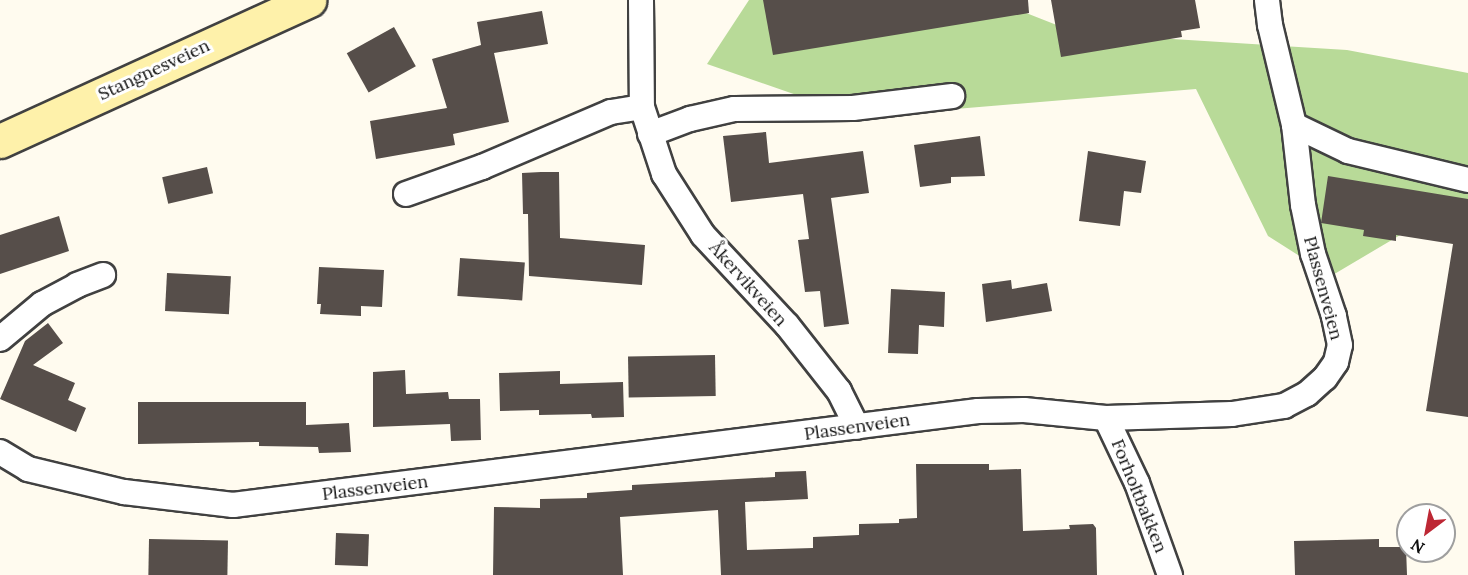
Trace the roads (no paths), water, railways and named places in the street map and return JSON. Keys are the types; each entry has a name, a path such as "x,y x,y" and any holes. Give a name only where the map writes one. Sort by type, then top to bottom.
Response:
{"main road":[{"name":"Stangnesveien","path":"0,141 309,0"}],"street":[{"name":"Åkervikveien","path":"641,0 642,107 664,174 704,235 787,325 831,381 857,427"},
{"name":"Plassenveien","path":"0,452 28,469 124,492 233,505 978,411 1024,410 1106,418 1232,414 1284,406 1307,394 1325,378 1336,362 1340,345 1334,316 1313,254 1303,205 1294,124 1270,25 1267,0"},
{"path":"650,134 690,119 734,109 853,108 952,96"},
{"path":"406,194 482,167 611,112 642,107"},
{"path":"1294,124 1348,151 1468,180"},
{"path":"0,339 42,304 77,285 103,275"},
{"name":"Forholtbakken","path":"1106,418 1137,483 1170,575"}]}
